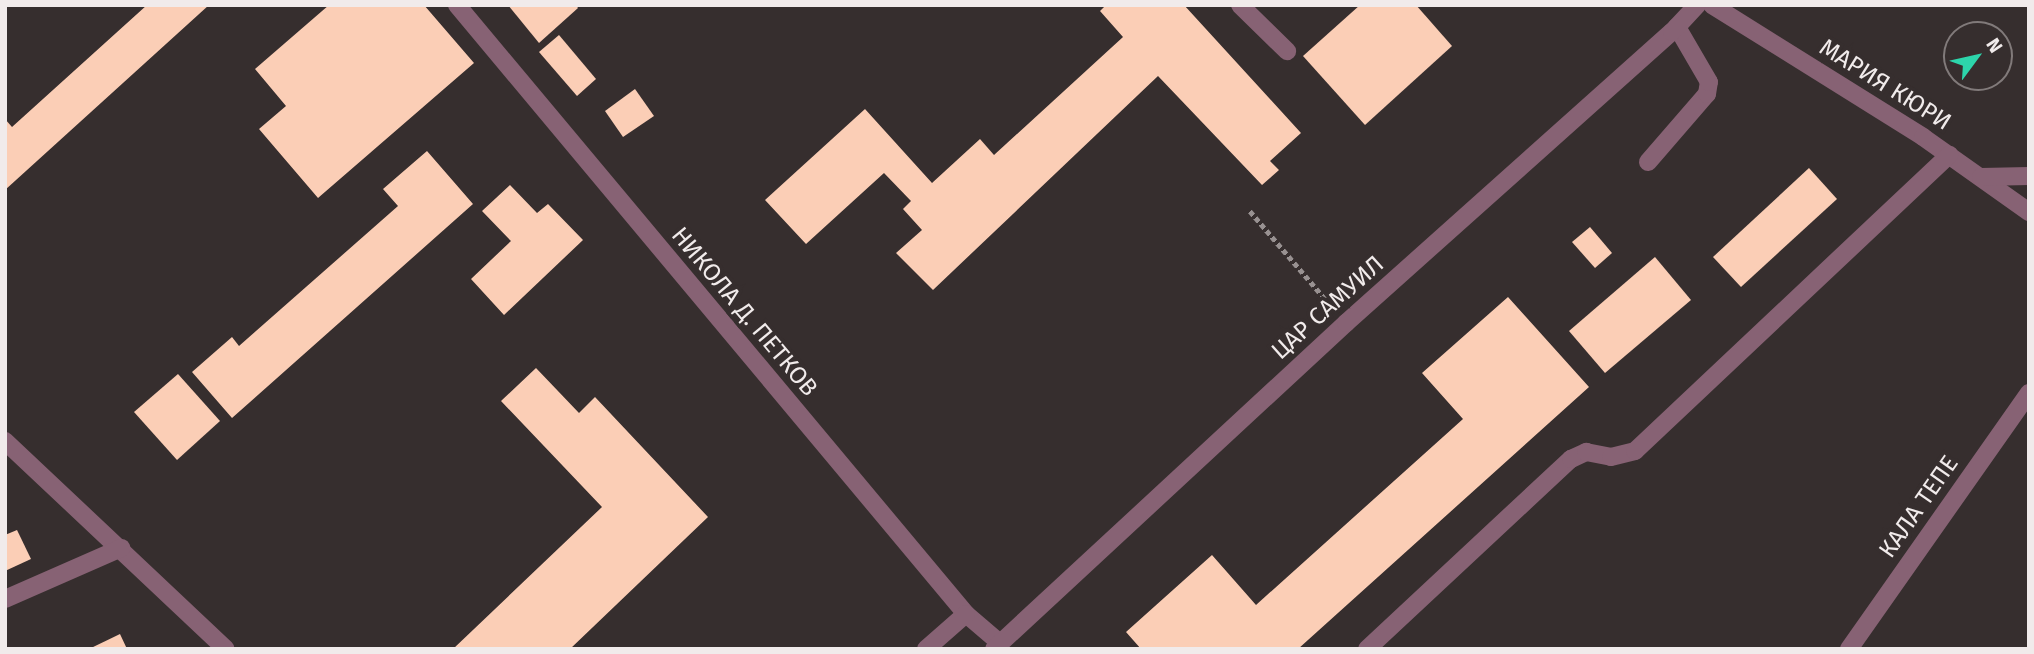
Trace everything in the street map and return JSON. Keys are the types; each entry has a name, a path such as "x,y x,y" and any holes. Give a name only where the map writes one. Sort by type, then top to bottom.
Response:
{"street":[{"name":"НИКОЛА Д. ПЕТКОВ","path":"457,5 966,614 997,646"},
{"path":"1240,5 1287,51"},
{"name":"ЦАР САМУИЛ","path":"997,646 1346,323 1678,27 1697,5"},
{"name":"МАРИЯ КЮРИ","path":"1712,5 1949,155 2029,212"},
{"path":"1648,162 1707,94 1709,82 1678,27"},
{"path":"1367,649 1571,459 1586,452 1612,457 1635,451 1949,155"},
{"path":"1981,177 2029,177"},
{"name":"КАЛА ТЕПЕ","path":"1849,649 2029,393"},
{"path":"5,441 226,649"},
{"path":"5,599 121,548"},
{"path":"926,649 966,614"}],"path":[{"path":"1250,211 1346,323"}],"building":[{"path":"147,5 209,5 5,190 5,119 12,127"},
{"path":"329,5 424,5 474,63 318,198 259,129 286,106 255,69"},
{"path":"508,5 576,5 578,8 539,43"},
{"path":"1106,5 1184,5 1301,133 1270,161 1279,170 1262,185 1158,76 933,290 896,253 922,230 903,209 911,201 884,173 806,244 765,200 865,109 932,183 980,139 994,155 1123,37 1100,11"},
{"path":"1360,5 1416,5 1452,46 1365,125 1303,56"},
{"path":"559,35 596,79 577,96 539,52"},
{"path":"635,89 654,116 623,137 605,111"},
{"path":"427,151 473,204 232,418 192,372 232,337 239,346 398,206 383,189"},
{"path":"1809,168 1837,199 1741,287 1713,257"},
{"path":"510,185 537,213 548,204 583,240 504,315 471,279 511,241 482,211"},
{"path":"1590,227 1612,253 1595,268 1572,242"},
{"path":"1655,257 1691,300 1605,373 1569,331"},
{"path":"1508,297 1589,387 1298,649 1141,649 1126,632 1212,555 1256,605 1463,419 1422,373"},
{"path":"536,368 579,413 595,397 708,517 570,649 453,649 602,507 501,401"},
{"path":"178,374 220,421 177,460 134,412"},
{"path":"17,530 31,559 5,571 5,535"},
{"path":"120,634 127,649 89,649"}]}
